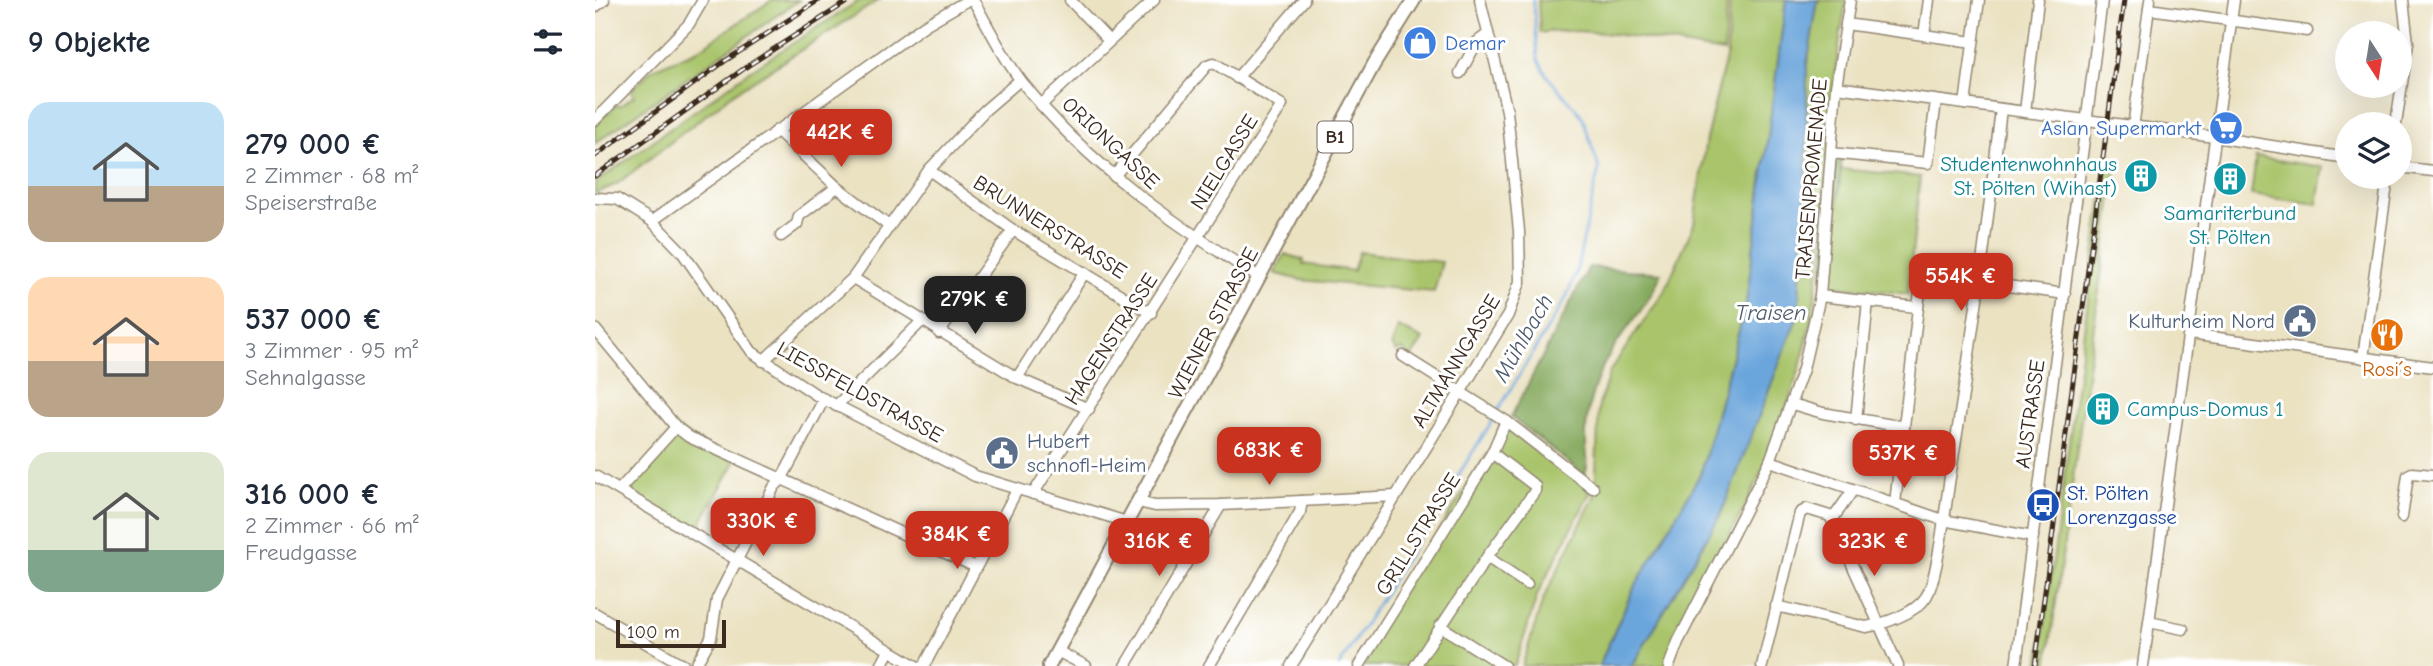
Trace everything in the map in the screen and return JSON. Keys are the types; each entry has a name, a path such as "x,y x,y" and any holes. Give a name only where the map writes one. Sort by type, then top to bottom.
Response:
{"main road":[{"name":"WIENER STRASSE","path":"1049,666 1374,64 1414,0"}],"street":[{"path":"595,7 604,0"},
{"path":"595,120 689,23 703,0"},
{"path":"652,220 931,21 971,0"},
{"name":"ORIONGASSE","path":"971,0 1020,80 1041,105 1114,176 1198,239 1259,277"},
{"path":"1070,0 1109,41"},
{"path":"1041,105 1153,0"},
{"path":"1114,176 1207,65 1214,64 1237,78 1304,0"},
{"name":"ALTMANNGASSE","path":"1291,666 1508,315 1521,273 1507,111 1480,0"},
{"name":"TRAISENPROMENADE","path":"1669,666 1678,642 1770,461 1792,404 1820,296 1836,87 1850,0"},
{"path":"1924,35 1929,0"},
{"path":"1965,104 1979,0"},
{"path":"2025,112 2038,0"},
{"name":"AUSTRASSE","path":"2016,666 2102,0"},
{"path":"2143,666 2234,0"},
{"path":"2398,112 2408,43 2403,0"},
{"path":"2133,128 2150,5 2231,21 2307,31"},
{"path":"1846,24 1973,42"},
{"path":"1460,73 1477,43 1488,34"},
{"name":"NIELGASSE","path":"1198,239 1282,105 1237,78"},
{"path":"763,361 853,278 929,170 985,110 1020,80"},
{"path":"1836,87 2215,137 2335,156"},
{"path":"1831,153 1928,163 1936,101"},
{"path":"1776,606 1866,626 1879,625 1916,607 1926,597 1943,520 1981,282 2001,109"},
{"path":"776,130 837,187 890,226"},
{"path":"2412,169 2433,172"},
{"name":"BRUNNERSTRASSE","path":"929,170 1013,230 1151,313"},
{"path":"781,236 797,224 799,216 837,187"},
{"path":"2363,358 2386,189"},
{"name":"LIESSFELDSTRASSE","path":"595,198 617,199 652,220 682,252 743,341 763,361 824,399 975,476 1127,522"},
{"path":"939,333 1013,230"},
{"name":"HAGENSTRASSE","path":"1033,494 1198,239"},
{"path":"1017,378 1085,272"},
{"path":"1895,503 1919,280 1926,273 2065,294"},
{"path":"853,278 939,333 1017,378 1089,410"},
{"path":"1820,296 1916,307"},
{"path":"1856,420 1868,301"},
{"path":"836,406 921,322"},
{"path":"595,329 676,427 689,437 976,567"},
{"path":"2189,334 2433,367"},
{"path":"1403,356 1506,421 1593,488"},
{"path":"695,666 711,638 716,602 774,487 781,480 824,399"},
{"path":"1792,404 1856,420 1904,427"},
{"name":"GRILLSTRASSE","path":"1359,666 1492,453 1506,421"},
{"path":"619,490 676,427"},
{"path":"1415,666 1487,557 1535,491 1535,485 1492,453"},
{"path":"1770,461 1943,520 2032,537"},
{"path":"2402,517 2408,475 2433,475"},
{"path":"595,476 916,666"},
{"path":"924,666 1017,490"},
{"path":"1833,517 1853,490"},
{"path":"1139,502 1155,506 1221,505 1396,496"},
{"path":"1209,666 1300,512 1302,501"},
{"path":"1125,666 1221,505"},
{"path":"1762,666 1801,511 1807,509 1833,517 1898,666"},
{"path":"1487,557 1527,584"},
{"path":"595,613 685,666"},
{"path":"2149,622 2183,629"},
{"path":"1440,626 1504,666"},
{"path":"881,666 889,651"},
{"path":"1057,651 1086,666"}],"green space":[{"path":"772,0 799,0 595,143 595,125 615,106 634,96 631,91 652,69 696,51"},
{"path":"860,0 879,0 734,93 617,184 595,194 595,183 751,70"},
{"path":"1538,0 1727,0 1724,52 1607,33 1540,33"},
{"path":"1730,0 1786,0 1746,304 1701,473 1633,590 1599,666 1522,666 1543,600 1595,495 1599,405 1610,371 1665,290 1694,224 1706,139 1727,53"},
{"path":"1818,0 1847,0 1833,92 1818,276 1800,367 1762,472 1692,604 1665,666 1632,666 1722,512 1806,179 1807,64"},
{"path":"1833,156 1842,157 1828,291 1822,290"},
{"path":"2256,157 2323,167 2317,204 2251,195"},
{"path":"2107,158 2117,160 2047,666 2039,666"},
{"path":"1841,169 1920,177 1908,294 1829,285"},
{"path":"1359,252 1442,262 1434,292 1300,280 1274,273 1285,254 1304,260 1303,264 1353,271"},
{"path":"1589,267 1661,273 1648,300 1605,361 1596,383 1587,417 1587,463 1584,475 1511,417"},
{"path":"1398,327 1423,339 1411,358 1402,349 1396,352 1392,345"},
{"path":"1504,417 1591,491 1538,593 1515,666 1353,666 1490,450"},
{"path":"676,428 735,462 695,533 622,490"}],"water":[{"name":"Traisen","path":"1786,0 1818,0 1807,64 1806,179 1798,315 1722,512 1632,666 1599,666 1633,590 1701,473 1746,304"}],"waterway":[{"name":"Mühlbach","path":"1497,412 1566,298 1576,273 1599,168 1582,116 1547,76 1538,59 1533,0"},
{"name":"Mühlbach","path":"1339,666 1494,418"}],"railway":[{"path":"595,156 725,61 819,0"},
{"path":"595,176 749,65 850,0"},
{"path":"2035,666 2124,0"}],"place":[{"name":"Demar","path":"1420,43"},
{"name":"Aslan Supermarkt","path":"2226,128"},
{"name":"Studentenwohnhaus St. Pölten (Wihast)","path":"2141,176"},
{"name":"Samariterbund St. Pölten","path":"2230,179"},
{"name":"Kulturheim Nord","path":"2300,321"},
{"name":"Rosi´s","path":"2387,335"},
{"name":"Campus-Domus 1","path":"2103,409"},
{"name":"Hubert schnofl-Heim","path":"1002,453"},
{"name":"St. Pölten Lorenzgasse","path":"2043,505"}]}
